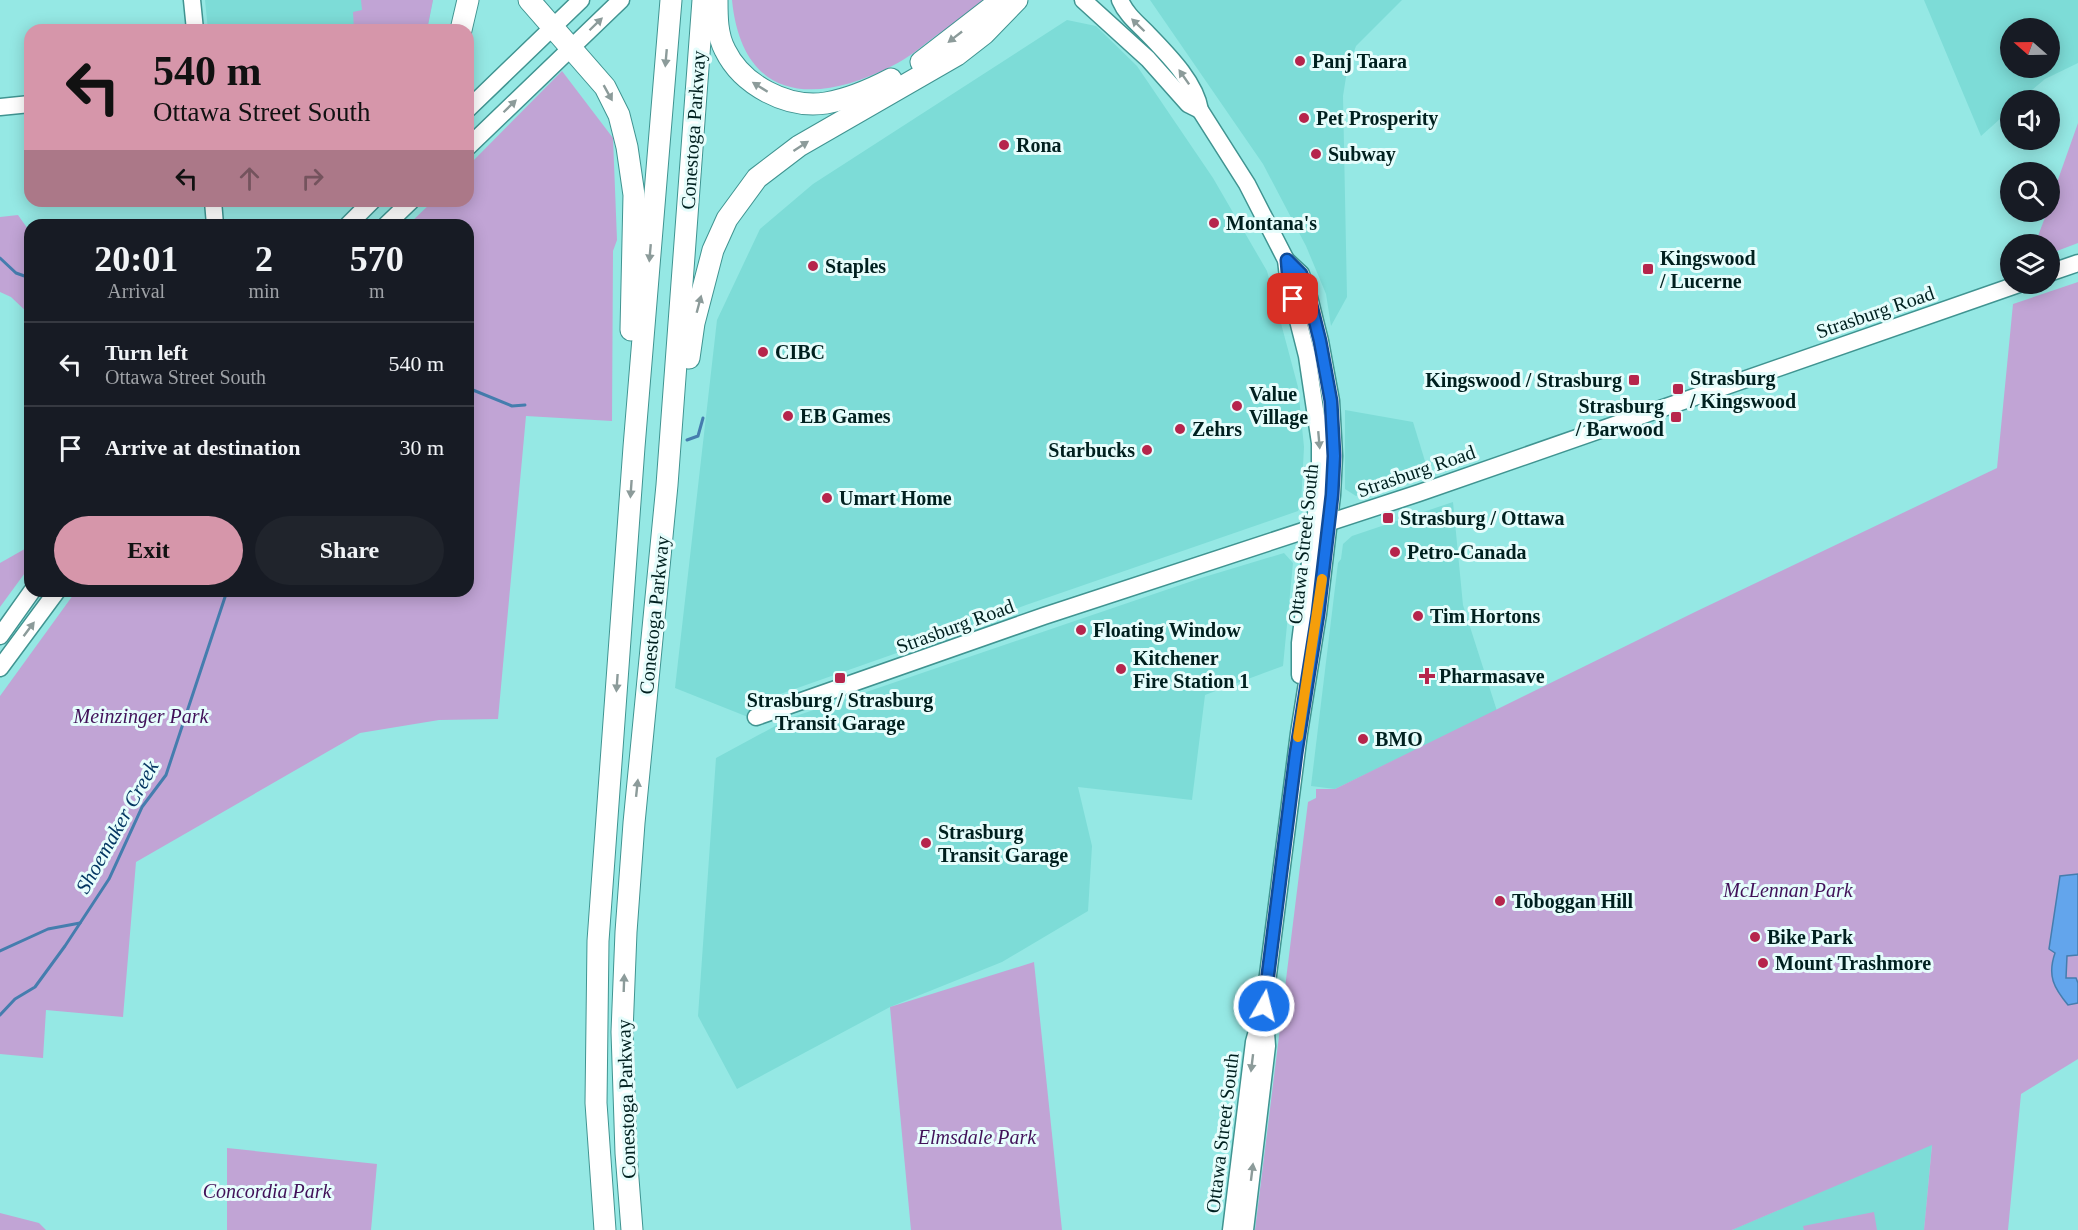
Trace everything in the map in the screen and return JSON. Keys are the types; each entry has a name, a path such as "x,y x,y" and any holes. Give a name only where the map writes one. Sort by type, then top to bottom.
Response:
{"highway":[{"path":"462,24 468,0"},
{"path":"529,0 554,27 566,53 605,87 619,115 627,147 634,195 629,418 634,447"},
{"name":"Conestoga Parkway","path":"604,1230 596,1103 598,941 634,447 671,0"},
{"name":"Conestoga Parkway","path":"632,1230 626,1153 622,1032 626,932 666,485 703,0"},
{"path":"717,0 719,34 725,51 745,76 762,90 780,97 801,102 823,103 851,97 930,57 1001,0"},
{"path":"666,485 676,450 694,323 713,250 727,219 757,178 799,146 957,56 984,34 1017,0"}],"main road":[{"path":"192,0 194,24"},
{"path":"474,103 581,0"},
{"path":"474,141 621,0"},
{"name":"Ottawa Street South","path":"1083,0 1148,59 1188,104 1200,110"},
{"name":"Ottawa Street South","path":"1120,0 1128,15 1161,47 1198,97 1200,110 1247,184 1287,260 1289,285 1307,356 1320,443 1321,526 1318,614 1299,733 1264,1006 1254,1042 1231,1230"},
{"path":"0,107 24,105"},
{"path":"354,219 366,207"},
{"path":"392,219 405,207"},
{"path":"2060,269 2078,263"},
{"name":"Strasburg Road","path":"756,717 1044,616 1321,526 2000,291"},
{"path":"0,636 28,597"},
{"path":"0,668 53,597"},
{"name":"Ottawa Street South","path":"1245,1230 1267,1047 1264,1006"}],"shaded area":[{"path":"205,0 433,0 428,24 207,24"},
{"path":"1150,0 1402,0 1356,46 1347,71 1343,96 1347,297 1331,326 1326,294 1306,246 1263,164"},
{"path":"1924,0 2078,0 2078,63 2060,72 2060,18 2000,18 2000,78 2047,78 2032,90 2000,90 2000,119 1981,136"},
{"path":"1067,20 1096,26 1137,66 1213,178 1267,271 1298,387 1304,447 1301,504 1298,511 1026,605 769,698 748,717 675,688 717,320 760,229 813,184"},
{"path":"1345,410 1413,422 1428,471 1356,496 1345,489"},
{"path":"1453,502 1463,605 1497,711 1335,789 1311,786 1338,563 1341,559 1343,544 1352,536"},
{"path":"1284,553 1293,563 1283,666 1205,695 1192,800 1078,787 1092,846 1088,911 1002,962 890,1007 737,1089 698,1016 716,758 790,718 1201,578"},
{"path":"2078,874 2078,955 2067,956 2066,978 2076,978 2078,1003 2068,1005 2053,981 2052,968 2055,953 2049,949 2060,876"},
{"path":"1932,1144 1924,1230 1732,1230 1736,1228"}],"green space":[{"path":"361,0 433,0 428,24 354,24 353,12 362,10"},
{"path":"732,0 991,0 892,66 863,79 836,87 810,89 786,86 766,76 750,59 739,33"},
{"name":"Meinzinger Park","path":"562,71 613,138 617,240 613,251 612,421 526,416 498,719 439,720 360,733 136,862 123,1017 46,1010 43,1058 0,1054 0,696 72,597 474,597 474,219 414,219 427,207 474,207 474,160"},
{"path":"2078,123 2078,243 2060,250 2060,234 2039,234 2043,222 2060,222 2060,174"},
{"path":"18,215 24,224 24,309 11,297 0,292 0,217"},
{"name":"McLennan Park","path":"2078,282 2078,1059 2021,1094 2008,1230 1924,1230 1932,1145 1732,1230 1255,1230 1308,802 1316,798 1316,789 1335,789 1697,611 1997,468 2013,304 2043,294 2060,294 2060,288"},
{"path":"24,549 24,574 0,607 0,563"},
{"name":"Elmsdale Park","path":"1034,962 1062,1230 911,1230 890,1007"},
{"name":"Concordia Park","path":"227,1148 377,1164 371,1230 227,1230"},
{"path":"1874,1212 1877,1230 1804,1230 1803,1226"},
{"path":"0,1213 39,1223 46,1230 0,1230"}],"waterway":[{"name":"Shoemaker Creek","path":"0,258 16,273 24,276"},
{"path":"474,390 512,406 525,405"},
{"path":"687,440 698,436 703,418"},
{"name":"Shoemaker Creek","path":"0,1015 15,999 35,987 65,946 109,879 142,807 166,775 225,597"},
{"path":"0,951 48,929 80,923"}],"slow traffic":[{"path":"1298,737 1322,579"}],"place":[{"name":"Panj Taara","path":"1300,61"},
{"name":"Pet Prosperity","path":"1304,118"},
{"name":"Rona","path":"1004,145"},
{"name":"Subway","path":"1316,154"},
{"name":"Montana's","path":"1214,223"},
{"name":"Staples","path":"813,266"},
{"name":"Kingswood / Lucerne","path":"1648,269"},
{"name":"CIBC","path":"763,352"},
{"name":"Kingswood / Strasburg","path":"1634,380"},
{"name":"Strasburg / Kingswood","path":"1678,389"},
{"name":"Value Village","path":"1237,406"},
{"name":"EB Games","path":"788,416"},
{"name":"Strasburg / Barwood","path":"1676,417"},
{"name":"Zehrs","path":"1180,429"},
{"name":"Starbucks","path":"1147,450"},
{"name":"Umart Home","path":"827,498"},
{"name":"Strasburg / Ottawa","path":"1388,518"},
{"name":"Petro-Canada","path":"1395,552"},
{"name":"Tim Hortons","path":"1418,616"},
{"name":"Floating Window","path":"1081,630"},
{"name":"Kitchener Fire Station 1","path":"1121,669"},
{"name":"Pharmasave","path":"1427,676"},
{"name":"Strasburg / Strasburg Transit Garage","path":"840,678"},
{"name":"BMO","path":"1363,739"},
{"name":"Strasburg Transit Garage","path":"926,843"},
{"name":"Toboggan Hill","path":"1500,901"},
{"name":"Bike Park","path":"1755,937"},
{"name":"Mount Trashmore","path":"1763,963"}],"route":[{"path":"1264,1006 1293,774 1318,614 1332,495 1334,456 1331,401 1320,341 1301,274 1287,260 1289,285 1293,299"}]}
